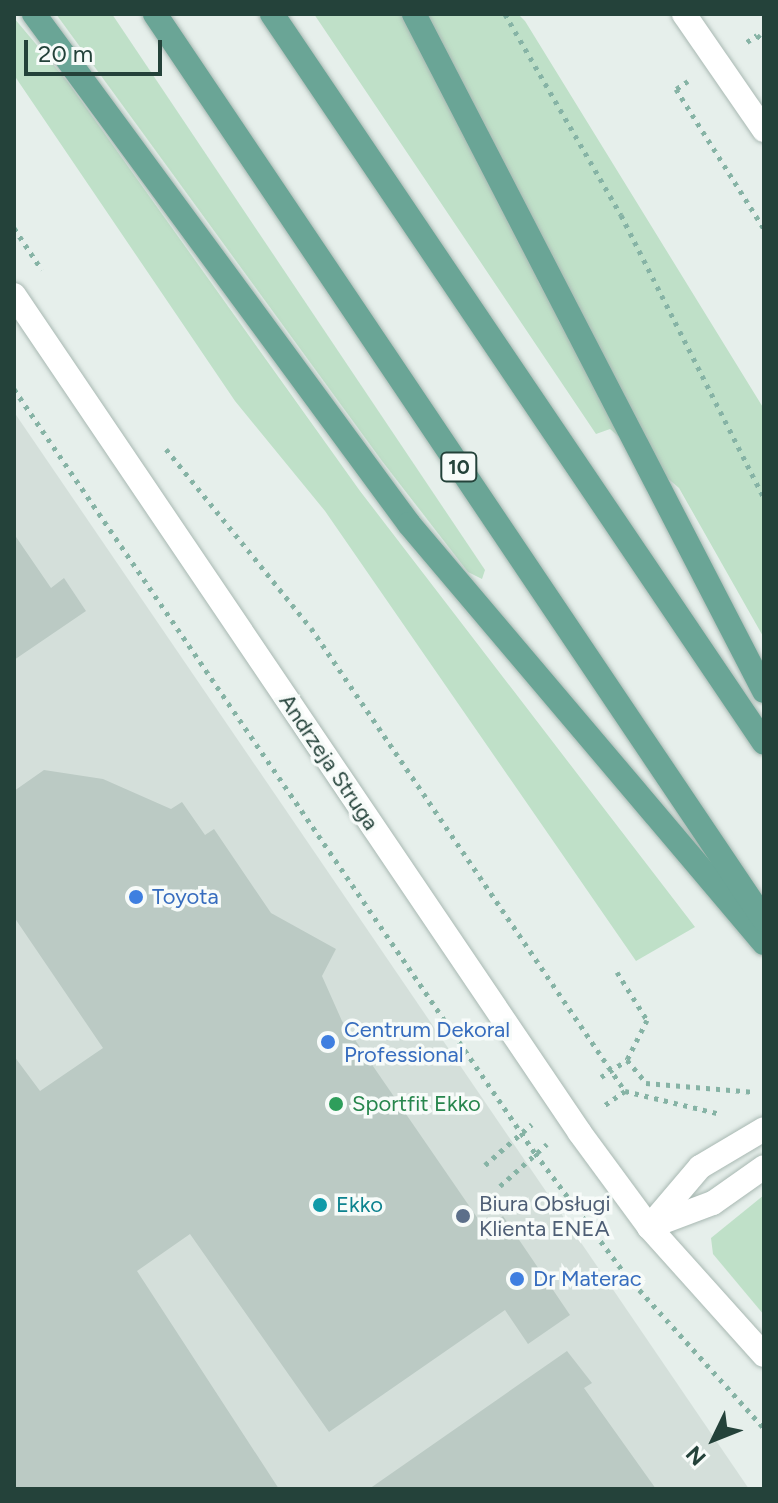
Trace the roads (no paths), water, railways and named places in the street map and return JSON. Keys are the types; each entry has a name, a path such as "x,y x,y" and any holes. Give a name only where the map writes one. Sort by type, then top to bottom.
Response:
{"main road":[{"path":"34,14 409,524 764,943"},
{"name":"10","path":"155,14 764,920"},
{"path":"272,14 764,743"},
{"path":"414,14 764,691"}],"street":[{"path":"684,14 764,130"},
{"name":"Andrzeja Struga","path":"14,295 649,1227 764,1355"},
{"path":"649,1227 700,1167 764,1129"},
{"path":"649,1227 713,1203 764,1167"}],"place":[{"name":"Toyota","path":"136,897"},
{"name":"Centrum Dekoral Professional","path":"328,1042"},
{"name":"Sportfit Ekko","path":"336,1104"},
{"name":"Ekko","path":"320,1205"},
{"name":"Biura Obsługi Klienta ENEA","path":"463,1216"},
{"name":"Dr Materac","path":"517,1279"}]}
